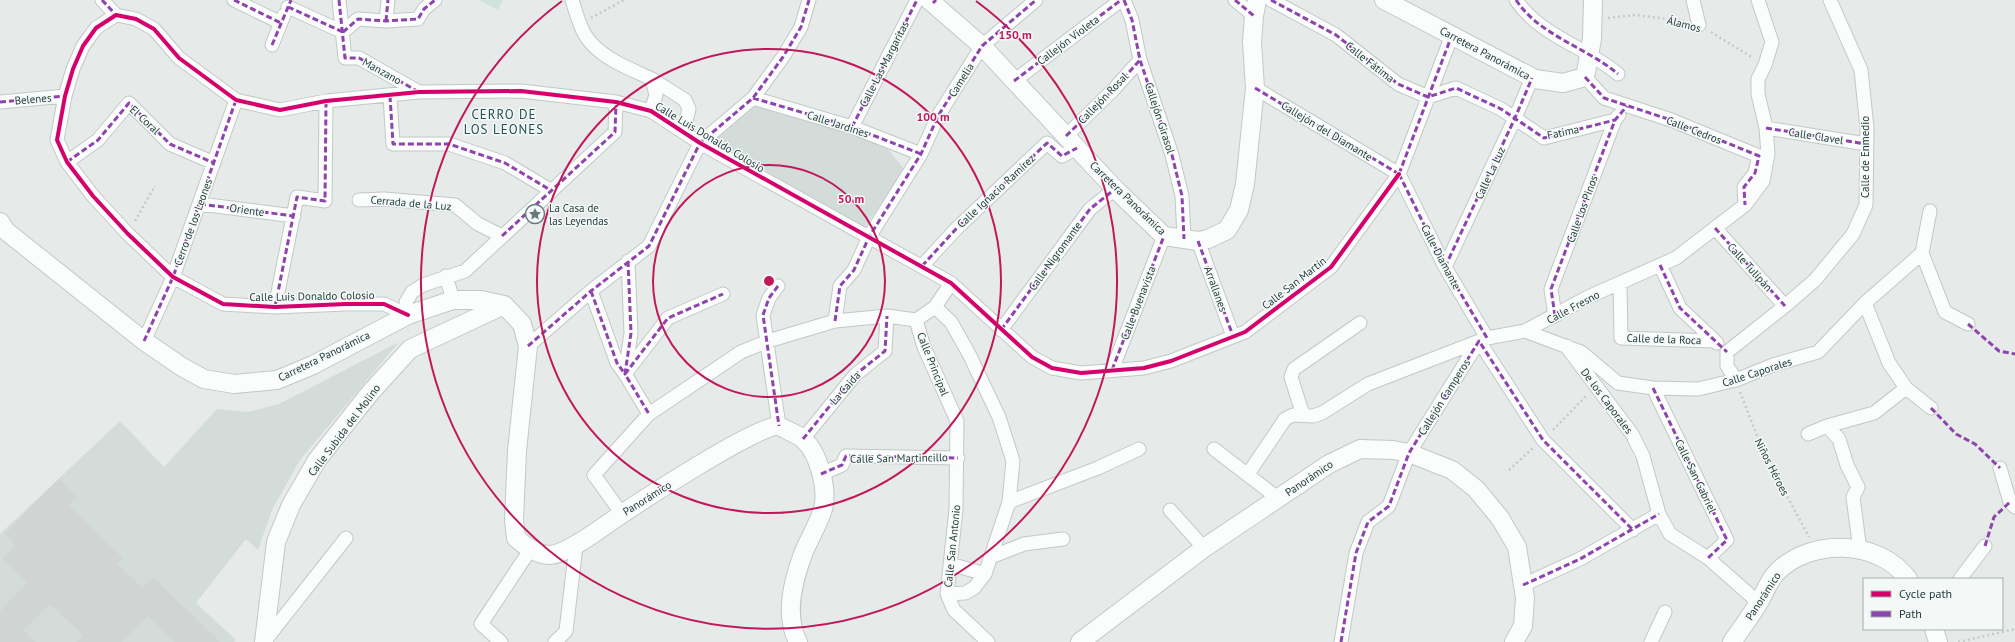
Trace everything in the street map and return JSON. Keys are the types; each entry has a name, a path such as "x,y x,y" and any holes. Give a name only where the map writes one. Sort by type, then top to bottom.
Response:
{"street":[{"path":"102,0 116,16"},
{"path":"234,0 281,23"},
{"path":"339,0 343,32"},
{"path":"386,21 388,0"},
{"path":"343,32 358,19 386,21 418,19 424,9 435,0"},
{"path":"572,0 580,24 592,45 616,62 652,79 686,100 689,109 683,132"},
{"path":"528,346 591,291 648,246 700,144 753,98 787,51 801,26 809,0"},
{"name":"Camelia","path":"835,321 840,286 854,270 869,237 921,154 938,116 982,46 1036,0"},
{"name":"Callejón Girasol","path":"1123,0 1132,20 1140,60 1172,154 1191,240"},
{"name":"Callejón Violeta","path":"1014,80 1123,0"},
{"path":"1235,0 1256,8"},
{"name":"Calle Fátima","path":"1271,0 1336,35 1398,84 1428,97"},
{"name":"Carretera Panorámica","path":"1384,0 1532,78 1563,83 1585,77"},
{"path":"1516,0 1522,10 1559,38 1590,55 1618,74"},
{"path":"1585,77 1590,55 1594,19 1593,0"},
{"path":"1693,0 1700,25"},
{"name":"Calle Fresno","path":"1248,474 1285,419 1294,415 1313,416 1322,413 1368,384 1483,340 1526,331 1588,297 1676,258 1745,205 1763,181 1768,154 1766,128 1758,94 1758,79 1765,65 1772,42 1758,0"},
{"name":"Calle de Enmedio","path":"1727,352 1815,280 1853,234 1866,205 1866,144 1861,70 1830,0"},
{"name":"Carretera Panorámica","path":"929,1 982,46 1115,189 1164,236 1191,240 1208,239 1227,230 1239,210 1245,184 1255,88 1252,42 1256,8"},
{"name":"Calle Las Margaritas","path":"852,127 929,1"},
{"path":"272,45 289,3 343,32"},
{"name":"Calle Luis Donaldo Colosio","path":"408,315 384,304 275,308 224,304 173,277 128,234 93,196 67,162 57,140 65,96 73,69 84,46 96,28 116,16 136,19 154,29 179,58 236,100 280,110 326,101 419,92 521,91 616,102 651,111 700,144 951,283 1032,357 1052,368 1081,373 1144,368 1171,361 1233,336"},
{"name":"Manzano","path":"343,32 345,58 359,58 419,92"},
{"name":"Calle San Martín","path":"1233,336 1245,332 1331,267 1399,174 1452,35"},
{"name":"Callejón Rosal","path":"1071,142 1113,90 1140,60"},
{"name":"Calle Cedros","path":"1585,77 1604,98 1671,120 1759,156 1754,173 1744,187 1745,205"},
{"name":"Calle La Luz","path":"1445,267 1515,118 1532,78"},
{"path":"651,111 656,95 652,79"},
{"name":"Callejón del Diamante","path":"1255,88 1399,174"},
{"path":"1428,97 1456,88 1501,109 1515,118"},
{"name":"Belenes","path":"0,102 65,96"},
{"path":"390,96 393,144 449,144 505,163 552,191"},
{"name":"Calle Jardines","path":"753,98 852,127 921,154"},
{"name":"Cerro de los Leones","path":"144,341 173,277 236,100"},
{"path":"275,308 297,198 325,201 326,101"},
{"path":"408,315 406,302 412,292 423,285 446,276 465,271 614,132 616,102"},
{"name":"El Coral","path":"67,162 98,140 129,103 170,144 214,163"},
{"name":"Calle Los Pinos","path":"1555,316 1551,290 1615,120 1627,106"},
{"name":"Fatima","path":"1515,118 1544,138 1615,120"},
{"name":"Calle Clavel","path":"1766,128 1866,144"},
{"name":"Calle Ignacio Ramírez","path":"922,266 956,229 1047,144 1062,156 1071,142"},
{"name":"Calle Diamante","path":"1399,174 1483,340 1543,440 1633,530"},
{"name":"Calle Nigromante","path":"1001,330 1090,208 1115,189"},
{"name":"Cerrada de la Luz","path":"359,200 384,199 455,205 478,224 502,236"},
{"name":"Oriente","path":"200,204 294,216"},
{"path":"1930,211 1922,253 1945,312 1968,324"},
{"name":"Carretera Panorámica","path":"0,222 6,231 144,341 182,367 204,379 234,384 277,380 313,365 408,315 452,300 481,300 504,305"},
{"name":"Calle Tulipán","path":"1715,228 1785,306"},
{"name":"Calle Buenavista","path":"1112,370 1164,236"},
{"name":"Arrallanes","path":"1191,240 1233,336"},
{"name":"Calle Caporales","path":"1565,344 1582,352 1618,383 1653,388 1698,389 1736,380 1773,365 1818,352 1865,303 1922,253"},
{"path":"625,374 631,333 628,261"},
{"path":"1660,265 1680,308 1727,352 1727,366 1736,380"},
{"path":"446,276 452,300"},
{"name":"Calle Principal","path":"951,283 935,308 916,320 924,347 957,421 958,458"},
{"name":"Calle de la Roca","path":"1620,283 1621,338 1715,341"},
{"path":"778,286 768,298 763,315 768,341 779,426 803,439 815,454 821,474 823,508 795,580 790,608 795,636 798,642"},
{"path":"591,291 617,363 649,414"},
{"path":"625,374 668,318 723,294"},
{"path":"1865,303 1889,363 1906,388 1931,408"},
{"name":"Panorámico","path":"504,305 522,324 528,346 517,451 514,520 516,538 530,550 550,555 576,546 622,514 742,439 769,428 779,426"},
{"name":"Calle Subida del Molino","path":"264,642 276,542 291,505 317,460 370,393 410,349 504,305"},
{"path":"935,308 951,322 973,361 999,417 1013,461 1009,502 985,574 974,588 965,593 947,594"},
{"path":"622,514 594,475 649,414 741,352 768,341 835,321 887,316 916,320"},
{"name":"La Caida","path":"803,439 855,375 885,351 887,316"},
{"path":"1303,415 1291,377 1294,369 1360,323"},
{"path":"1526,331 1565,344"},
{"name":"Callejón Camperos","path":"1409,453 1483,340"},
{"name":"De los Caporales","path":"1565,344 1632,434 1642,456 1659,514 1670,534 1708,558 1759,603"},
{"name":"Calle San Gabriel","path":"1653,388 1727,540 1708,558"},
{"path":"1808,434 1827,426 1874,413 1906,388"},
{"path":"1827,426 1839,439 1847,464 1858,487 1853,497 1860,550"},
{"path":"1009,502 1098,468 1139,449"},
{"path":"1214,449 1279,499"},
{"name":"Panorámico","path":"1080,642 1204,548 1329,464 1360,449 1393,450 1409,453 1452,470 1476,489 1500,518 1517,547 1525,598 1523,626 1514,642"},
{"path":"1341,642 1356,553 1368,522 1389,506 1409,453"},
{"name":"Calle San Martincillo","path":"821,474 842,465 846,456 958,458"},
{"name":"Calle San Antonio","path":"958,458 956,509 947,594 954,610 988,642"},
{"path":"2000,468 2010,502 2015,507"},
{"path":"1170,510 1204,548"},
{"path":"1523,585 1580,559 1659,514"},
{"path":"264,642 346,538"},
{"path":"991,557 1024,544 1064,539"},
{"path":"555,642 566,631 576,546"},
{"path":"1961,578 1985,546"},
{"name":"Panorámico","path":"1732,642 1759,603 1776,573 1793,559 1816,550 1836,547 1860,550 1882,556 1903,572 1907,578"},
{"path":"501,642 481,624 530,550"},
{"path":"950,564 985,574"},
{"path":"1651,642 1665,612"},
{"path":"1934,630 1938,642"}],"path":[{"path":"580,24 624,0"},
{"path":"128,234 155,186"},
{"path":"1958,642 2015,629"}],"shaded area":[{"path":"753,104 882,142 905,170 864,228 713,140"},
{"path":"399,342 300,460 273,508 258,550 246,539 196,603 236,640 234,642 0,642 0,534 120,421 164,467 217,409 248,412 279,404"}],"green space":[{"path":"479,0 503,0 498,10"}],"building":[{"path":"59,479 77,496 69,505 123,558 117,564 143,588 153,577 220,642 175,642 148,616 122,642 76,642 83,635 50,604 23,630 36,642 0,642 0,611 27,583 2,559 16,545 5,534"}],"marked path":[{"path":"102,0 116,15"},
{"path":"234,0 281,23"},
{"path":"272,45 291,0"},
{"path":"339,0 345,58 359,58 417,91"},
{"path":"386,21 388,0"},
{"path":"343,32 358,19 386,21 418,19 424,9 435,0"},
{"path":"528,346 591,291 649,246 700,143 753,98 783,57 801,27 809,0"},
{"path":"852,127 917,0"},
{"path":"933,3 936,0"},
{"path":"835,321 840,286 854,270 869,237 921,154 938,116 982,46 1036,0"},
{"path":"1014,81 1121,0"},
{"path":"1124,0 1132,20 1140,60 1172,155 1182,196 1184,239"},
{"path":"1235,0 1254,16"},
{"path":"1271,0 1336,35 1398,84 1428,97 1456,88 1501,109 1544,138 1615,120"},
{"path":"1516,0 1526,12 1550,32 1592,56 1618,74"},
{"path":"288,7 343,32"},
{"path":"1399,174 1452,35"},
{"path":"1066,136 1113,90 1140,60"},
{"path":"1585,77 1604,98 1671,120 1759,156 1755,173 1744,187 1745,205"},
{"path":"1445,267 1515,118 1532,78"},
{"path":"1255,88 1399,174"},
{"path":"0,102 65,96"},
{"path":"390,96 393,144 449,144 505,163 552,191"},
{"path":"753,98 852,127 921,154"},
{"path":"144,341 173,277 236,100"},
{"path":"275,307 297,197 325,201 326,101"},
{"path":"502,236 615,132 616,102"},
{"path":"67,162 98,140 129,103 170,144 214,163"},
{"path":"1555,316 1551,289 1615,120 1627,106"},
{"path":"1766,128 1866,144"},
{"path":"922,266 956,229 1047,143 1062,156 1077,148"},
{"path":"1399,174 1445,267 1487,338"},
{"path":"1001,330 1090,209 1115,189"},
{"path":"200,204 294,216"},
{"path":"1715,228 1785,306"},
{"path":"1112,370 1164,236"},
{"path":"1198,241 1233,336"},
{"path":"628,261 631,333 625,374 649,414"},
{"path":"1660,265 1680,308 1727,352"},
{"path":"778,286 769,298 763,315 779,426"},
{"path":"591,291 617,363 625,374 668,318 723,294"},
{"path":"803,439 855,375 885,351 887,316"},
{"path":"1968,324 1999,351 2015,354"},
{"path":"1341,642 1356,553 1368,522 1389,506 1409,453 1479,341 1543,440 1633,530"},
{"path":"1653,388 1727,540 1708,558"},
{"path":"1931,408 1956,434 1975,444 2000,468"},
{"path":"821,474 842,465 846,456 958,458"},
{"path":"1985,546 1994,517 2010,502"},
{"path":"1523,585 1580,559 1659,514"}],"cycle path":[{"path":"408,315 384,304 275,307 223,304 173,277 128,234 93,196 67,162 57,140 65,96 73,69 83,46 96,28 116,15 136,19 154,29 179,58 236,100 280,110 326,101 419,92 521,91 616,102 651,111 700,143 951,283 1032,357 1052,368 1081,373 1144,368 1171,361 1245,332 1331,267 1399,174"}],"place":[{"name":"La Casa de las Leyendas","path":"535,214"}],"district":[{"name":"CERRO DE LOS LEONES","path":"504,122"}]}
